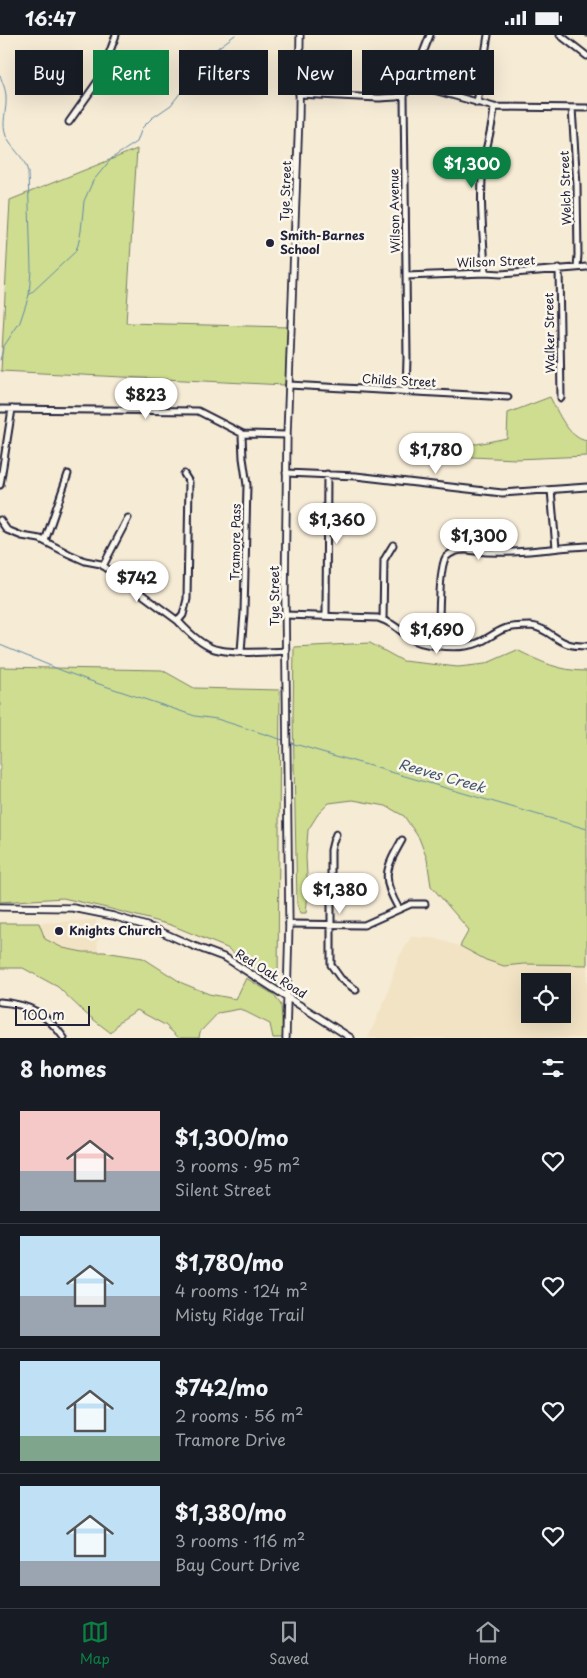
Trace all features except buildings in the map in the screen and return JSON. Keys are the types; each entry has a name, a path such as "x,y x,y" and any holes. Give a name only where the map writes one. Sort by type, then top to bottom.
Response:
{"street":[{"path":"69,122 100,77 116,35"},
{"name":"Tye Street","path":"300,35 300,50"},
{"path":"424,50 430,35"},
{"path":"477,103 488,35"},
{"path":"560,35 587,55"},
{"name":"Tye Street","path":"286,1038 289,924 285,615 286,473 299,95"},
{"path":"319,95 379,98 404,95"},
{"name":"Wilson Avenue","path":"404,95 406,392"},
{"path":"448,95 494,107 587,108"},
{"path":"485,273 482,171 494,107"},
{"name":"Welch Street","path":"572,108 577,193 577,267"},
{"name":"Wilson Street","path":"406,276 518,273 587,267"},
{"name":"Walker Street","path":"559,269 561,398"},
{"name":"Childs Street","path":"289,385 508,397"},
{"path":"0,409 198,411 243,434 287,435"},
{"path":"0,485 12,409"},
{"name":"Tramore Pass","path":"241,651 244,613 247,485 243,458 243,434"},
{"path":"286,473 327,474 502,493 587,487"},
{"path":"44,541 68,474"},
{"path":"178,621 183,615 187,599 188,577 189,483 184,474"},
{"path":"326,615 327,474"},
{"path":"551,489 556,548"},
{"path":"103,566 128,518"},
{"path":"0,520 7,530 22,536 40,539 77,557 103,566 178,621 185,629 208,646 218,650 286,651"},
{"path":"383,620 384,560 392,545"},
{"path":"439,645 441,569 447,557 459,550 466,549 512,553 587,546"},
{"path":"285,615 326,615 383,620 390,622 411,639 420,643 439,645 466,646 487,639 504,629 516,626 534,626 569,645 587,646"},
{"path":"336,834 332,842 330,965 341,979 356,990"},
{"path":"399,909 388,889 386,878 389,864 402,840"},
{"path":"289,924 364,925 411,904 425,904"},
{"name":"Red Oak Road","path":"0,907 73,908 113,916 153,928 191,945 226,957 351,1038"},
{"path":"0,1002 16,1003 34,1011 48,1019 64,1038"}],"shaded area":[{"path":"96,920 98,952 83,952 63,948 45,939 39,923"},
{"path":"411,937 434,938 459,946 486,960 504,966 524,964 587,965 587,1038 368,1038 387,995 398,959"}],"green space":[{"path":"137,149 126,323 289,327 285,385 1,371 10,200"},
{"path":"550,397 569,430 580,439 587,441 587,456 516,459 427,455 426,440 477,444 507,438 508,413"},
{"path":"370,643 403,661 458,667 485,664 517,650 559,668 587,671 587,965 524,964 504,966 486,960 460,946 469,930 431,886 427,859 419,838 404,816 386,806 353,800 329,803 318,814 308,830 306,857 308,894 306,913 300,913 297,904 293,717 294,647"},
{"path":"0,667 162,670 194,688 280,690 278,984 227,948 171,925 63,898 0,902"},
{"path":"0,923 39,923 45,939 63,948 143,958 182,983 209,994 236,999 246,978 273,994 281,1005 283,1038 273,1038 270,1024 240,1009 218,1013 200,1032 199,1038 179,1038 165,1025 137,1010 120,1021 111,1033 85,1013 58,987 23,968 0,968"}],"waterway":[{"path":"29,295 75,252 81,231 84,201 93,181 112,158 137,142 142,128 152,118 171,105 211,53 235,35"},
{"path":"0,75 6,94 4,126 6,136 24,161 28,172 31,270 29,295 20,322 4,346 0,360"},
{"name":"Reeves Creek","path":"0,645 96,683 195,716 217,719 283,740"},
{"name":"Reeves Creek","path":"291,743 587,829"}],"place":[{"name":"Smith-Barnes School","path":"270,243"},
{"name":"Knights Church","path":"59,931"}]}
